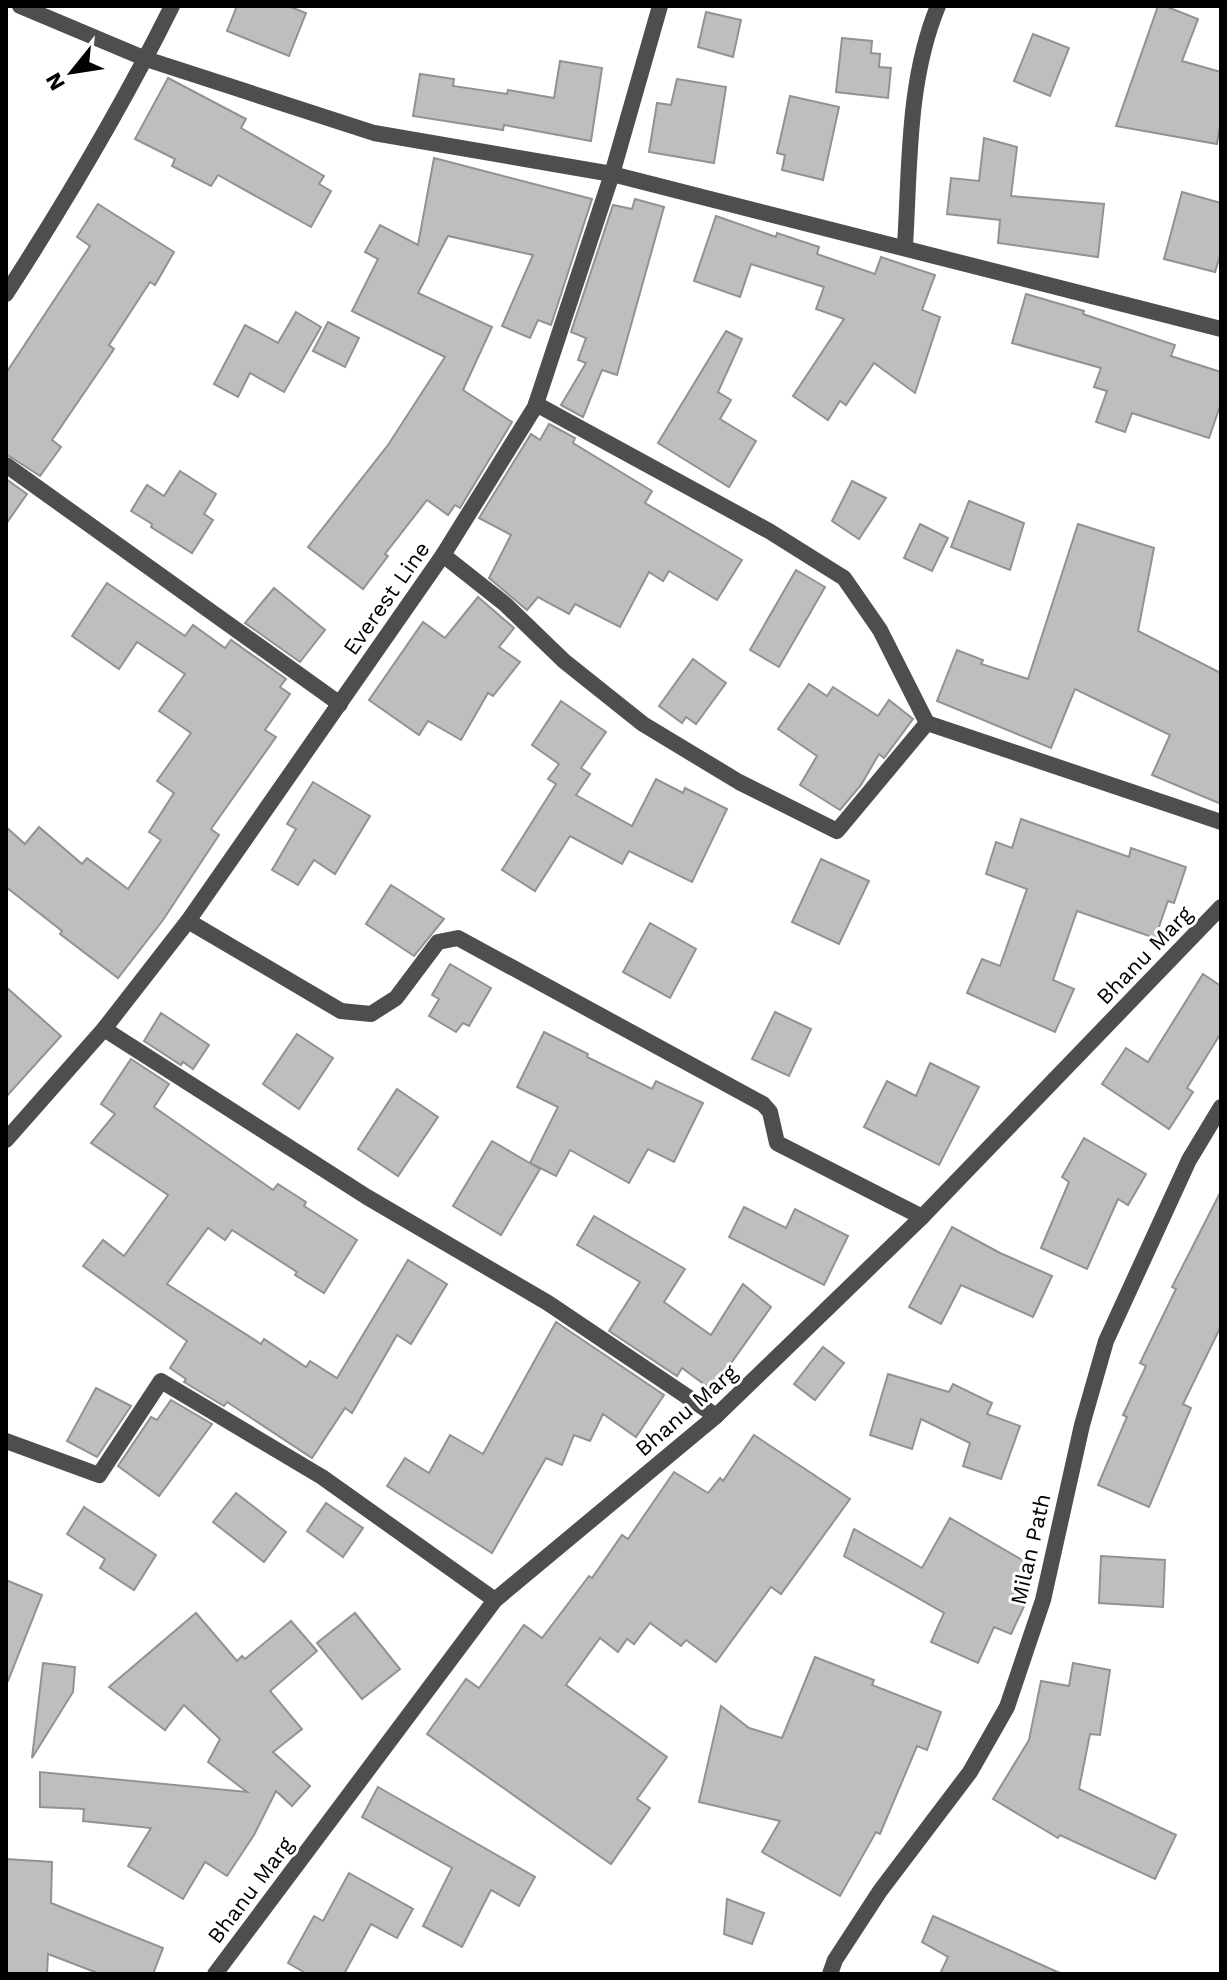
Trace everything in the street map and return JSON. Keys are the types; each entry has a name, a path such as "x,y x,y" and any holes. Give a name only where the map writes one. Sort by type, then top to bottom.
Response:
{"street":[{"path":"20,6 146,59 374,133 612,174 905,246 1221,329"},
{"path":"6,294 44,235 146,59 172,6"},
{"name":"Everest Line","path":"6,1140 104,1029 188,921 443,555 536,404 612,174 660,6"},
{"path":"905,246 914,98 930,26 938,6"},
{"path":"536,404 769,531 844,578 880,630 927,723 1221,822"},
{"path":"6,465 340,704"},
{"path":"443,555 505,604 564,661 643,724 739,782 837,831 927,723"},
{"name":"Bhanu Marg","path":"215,1974 495,1600 716,1416 922,1217 1218,916"},
{"path":"188,921 341,1011 371,1014 396,998 438,942 458,938 763,1104 770,1112 777,1143 922,1217"},
{"path":"104,1029 367,1197 548,1303 716,1416"},
{"name":"Milan Path","path":"830,1974 835,1960 880,1891 970,1772 1007,1707 1043,1600 1082,1425 1106,1341 1189,1160 1221,1107"},
{"path":"6,1441 99,1475 161,1381 322,1477 495,1600"}],"building":[{"path":"237,6 288,6 306,13 289,56 227,31"},
{"path":"1158,6 1198,19 1182,61 1221,72 1221,119 1217,144 1116,126"},
{"path":"706,12 741,20 733,57 698,47"},
{"path":"1033,34 1069,48 1050,96 1014,81"},
{"path":"842,38 872,41 871,53 880,54 879,67 891,68 888,98 836,92"},
{"path":"560,61 602,68 591,141 504,125 503,130 413,116 420,74 454,79 453,86 507,94 508,90 554,98"},
{"path":"168,78 246,119 241,128 324,176 319,184 331,191 311,227 218,175 211,186 172,166 175,159 135,139"},
{"path":"677,79 726,87 714,163 649,152 657,103 671,105"},
{"path":"790,96 839,107 823,180 782,170 785,155 777,153"},
{"path":"984,138 1017,147 1011,196 1104,204 1098,257 998,243 1000,220 947,214 951,178 979,181"},
{"path":"434,158 592,199 551,325 538,320 530,338 502,326 533,255 448,236 418,293 492,327 463,390 512,422 460,508 455,505 448,515 427,500 385,554 388,556 363,589 308,547 388,445 445,357 352,311 378,259 365,252 380,225 418,245"},
{"path":"1182,192 1221,203 1221,252 1215,272 1164,259"},
{"path":"635,199 664,207 617,375 602,370 583,417 561,405 586,363 578,360 586,338 571,332 613,205 632,209"},
{"path":"98,204 174,252 155,285 150,282 109,345 114,349 52,440 61,447 40,476 6,454 6,373 90,246 77,237"},
{"path":"716,216 776,237 777,233 819,247 817,254 875,274 881,257 935,275 922,310 940,317 915,393 874,363 846,405 840,401 828,420 793,396 844,319 816,309 824,287 751,264 740,297 694,281"},
{"path":"1026,294 1084,311 1083,314 1175,345 1171,356 1221,372 1221,403 1209,438 1132,413 1125,432 1096,422 1107,391 1094,387 1101,368 1012,343"},
{"path":"296,312 321,327 284,392 250,373 238,397 214,384 245,325 278,343"},
{"path":"328,322 359,338 345,367 313,351"},
{"path":"726,331 742,339 718,392 731,400 720,419 756,441 729,487 658,443"},
{"path":"549,424 575,438 573,443 652,491 645,503 742,560 717,600 669,571 663,581 649,572 620,627 575,604 569,614 538,597 527,610 489,578 511,535 479,518 531,434 540,440"},
{"path":"180,471 216,494 204,514 213,520 192,553 131,511 147,485 164,496"},
{"path":"6,479 27,494 6,524"},
{"path":"852,481 886,498 859,539 832,521"},
{"path":"969,501 1024,523 1010,570 951,547"},
{"path":"920,524 948,538 932,571 904,558"},
{"path":"1078,524 1154,548 1138,631 1221,673 1221,804 1152,775 1170,735 1075,689 1051,748 937,701 957,650 983,660 981,664 1028,679"},
{"path":"796,570 825,587 779,667 750,650"},
{"path":"107,583 185,636 193,625 225,648 231,640 286,679 280,687 290,694 265,730 276,737 211,829 219,835 163,920 118,978 60,934 62,931 6,887 6,827 25,844 39,827 82,864 87,858 128,889 161,840 149,832 174,793 157,781 191,733 159,711 185,674 137,642 119,669 72,636"},
{"path":"274,588 325,630 300,662 245,623"},
{"path":"478,597 514,628 499,647 520,662 493,696 488,693 461,740 428,721 419,735 369,700 423,622 445,638"},
{"path":"693,659 726,683 696,724 686,717 682,723 659,706"},
{"path":"809,684 827,696 833,687 878,716 889,700 913,719 884,758 879,754 861,785 840,810 800,785 817,756 778,729"},
{"path":"561,701 606,732 581,768 590,774 576,795 632,826 656,779 683,793 685,788 727,809 692,882 629,851 622,864 570,836 535,891 502,870 556,784 548,779 559,764 532,745"},
{"path":"313,782 370,816 335,874 314,860 298,885 272,870 296,829 287,824"},
{"path":"1021,819 1129,857 1131,848 1186,867 1174,903 1168,901 1155,938 1077,911 1053,980 1074,989 1055,1032 967,993 982,959 1000,966 1027,889 986,874 996,842 1012,848"},
{"path":"821,859 869,881 839,944 792,922"},
{"path":"391,885 444,919 414,956 366,924"},
{"path":"650,923 696,949 670,998 623,972"},
{"path":"450,964 491,988 469,1026 463,1023 456,1032 429,1016 439,999 432,995"},
{"path":"1203,974 1221,986 1221,1033 1187,1088 1193,1092 1169,1129 1102,1084 1126,1048 1148,1062"},
{"path":"6,987 61,1036 6,1097"},
{"path":"775,1012 811,1029 789,1076 752,1059"},
{"path":"161,1013 209,1045 193,1069 183,1062 181,1065 144,1041"},
{"path":"544,1032 652,1089 656,1081 703,1103 674,1162 648,1149 629,1183 570,1150 556,1176 530,1163 558,1107 517,1087"},
{"path":"297,1034 333,1058 299,1109 263,1084"},
{"path":"131,1059 169,1084 154,1107 273,1190 278,1184 306,1202 304,1206 357,1240 324,1293 232,1230 225,1240 208,1228 167,1284 261,1344 264,1339 306,1367 310,1361 337,1378 408,1260 447,1284 411,1344 397,1335 352,1413 345,1408 312,1458 227,1402 224,1406 184,1382 186,1379 170,1368 187,1341 83,1266 103,1240 124,1256 168,1195 91,1143 115,1114 101,1104"},
{"path":"930,1063 979,1087 939,1165 864,1127 887,1081 916,1096"},
{"path":"397,1089 438,1117 398,1176 358,1149"},
{"path":"1084,1138 1146,1174 1128,1205 1118,1199 1087,1269 1041,1248 1069,1182 1062,1177"},
{"path":"492,1141 540,1169 501,1235 453,1206"},
{"path":"1221,1191 1221,1326 1183,1404 1191,1408 1149,1507 1098,1485 1127,1417 1123,1415 1146,1366 1140,1363 1176,1289 1172,1287"},
{"path":"744,1207 786,1228 795,1209 848,1236 824,1285 729,1237"},
{"path":"594,1216 685,1269 664,1302 711,1335 743,1284 771,1307 712,1390 682,1368 677,1376 609,1331 640,1282 577,1245"},
{"path":"952,1227 1052,1276 1033,1317 961,1285 941,1324 909,1307"},
{"path":"556,1322 664,1395 636,1437 603,1414 590,1441 574,1435 562,1465 546,1458 492,1553 387,1486 405,1458 429,1473 450,1435 483,1454"},
{"path":"823,1347 844,1363 815,1400 794,1384"},
{"path":"888,1374 949,1392 953,1384 992,1403 987,1414 1020,1426 1001,1479 963,1466 970,1443 921,1419 912,1449 870,1435"},
{"path":"96,1388 131,1406 97,1457 67,1441"},
{"path":"171,1400 212,1424 159,1496 118,1466 151,1417 157,1420"},
{"path":"754,1435 850,1499 781,1594 771,1587 716,1662 686,1640 681,1646 650,1623 634,1644 627,1639 618,1652 600,1638 566,1685 667,1757 637,1799 650,1808 611,1864 427,1734 466,1679 479,1688 524,1625 542,1638 589,1576 592,1578 622,1535 628,1539 674,1472 708,1493 720,1478 723,1481"},
{"path":"236,1493 286,1532 264,1562 213,1522"},
{"path":"326,1503 363,1528 343,1557 307,1531"},
{"path":"84,1507 156,1555 134,1590 100,1568 105,1559 67,1534"},
{"path":"950,1518 1029,1564 1019,1599 1026,1602 1011,1634 994,1627 978,1663 931,1642 944,1613 844,1556 854,1529 922,1568"},
{"path":"1101,1556 1165,1560 1163,1607 1099,1603"},
{"path":"6,1580 42,1595 8,1681 6,1681"},
{"path":"196,1613 237,1661 242,1656 245,1659 291,1621 317,1651 270,1691 302,1729 273,1752 310,1786 292,1806 276,1791 254,1835 227,1876 205,1862 183,1899 128,1866 151,1828 83,1821 84,1809 40,1807 40,1772 247,1792 208,1762 220,1739 184,1705 165,1730 109,1687"},
{"path":"355,1613 400,1669 362,1699 317,1643"},
{"path":"815,1657 874,1680 872,1685 941,1712 927,1750 917,1746 880,1834 876,1832 840,1896 762,1852 780,1821 699,1802 721,1706 749,1728 782,1738"},
{"path":"43,1663 75,1667 73,1692 32,1758"},
{"path":"1073,1663 1110,1670 1100,1735 1090,1734 1079,1789 1176,1835 1155,1879 1060,1835 1058,1838 993,1799 1029,1740 1041,1681 1069,1686"},
{"path":"378,1787 535,1877 519,1906 491,1890 462,1947 423,1926 452,1868 362,1817"},
{"path":"6,1859 52,1862 51,1903 163,1948 153,1974 100,1974 48,1954 47,1974 6,1974"},
{"path":"349,1873 413,1909 397,1938 371,1924 344,1974 307,1974 288,1963 314,1916 323,1921"},
{"path":"727,1899 764,1913 752,1944 724,1934"},
{"path":"933,1916 1062,1974 940,1974 948,1957 922,1942"}]}
